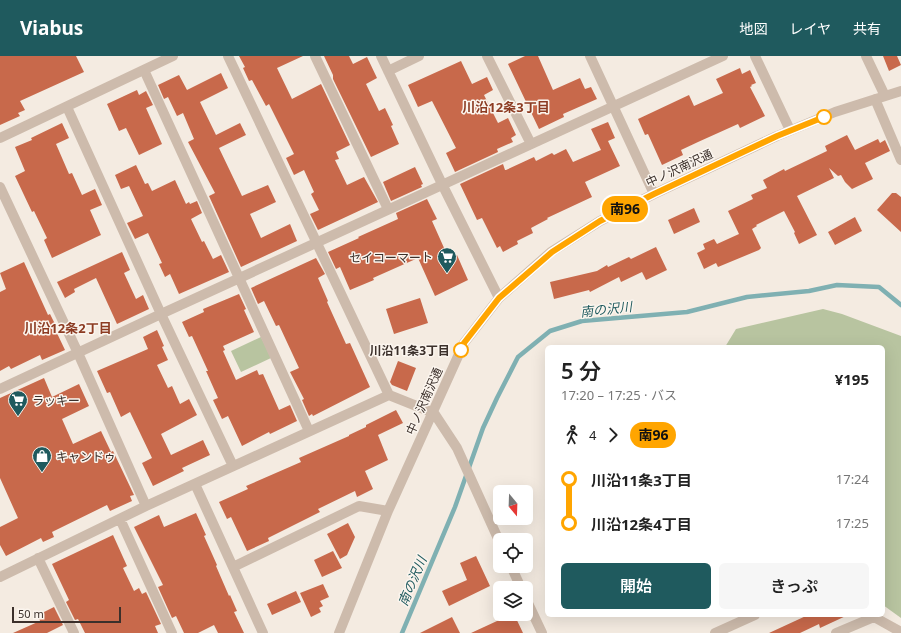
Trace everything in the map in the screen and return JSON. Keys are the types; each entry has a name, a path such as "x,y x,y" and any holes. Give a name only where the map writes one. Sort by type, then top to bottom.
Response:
{"street":[{"path":"0,138 173,56"},
{"path":"228,56 389,395 434,413 457,448 496,533"},
{"path":"315,56 388,209"},
{"path":"381,56 442,184 499,298"},
{"path":"388,70 419,56"},
{"path":"487,56 531,144"},
{"path":"590,56 654,194"},
{"path":"0,389 722,56"},
{"path":"755,56 790,130"},
{"path":"866,56 901,160"},
{"path":"144,70 309,432"},
{"name":"中ノ沢南沢通","path":"339,633 388,511 434,413 464,343 499,298 552,252 600,221 790,130 835,112 901,91"},
{"path":"67,107 161,314 233,466"},
{"path":"0,187 78,353 146,506"},
{"path":"0,577 146,506 389,395"},
{"path":"195,484 263,633"},
{"path":"233,567 359,506 388,511"},
{"path":"120,519 172,633"},
{"path":"38,558 74,633"},
{"path":"533,614 542,633"},
{"path":"715,633 751,617"},
{"path":"836,633 874,617 892,630 901,632"}],"green space":[{"path":"823,309 842,314 901,336 901,618 885,606 885,345 726,345 736,329"},
{"path":"261,337 271,358 241,372 231,351"}],"building":[{"path":"0,56 76,56 84,72 20,101 25,110 18,113 20,116 0,125"},
{"path":"239,56 303,56 277,68 292,99 321,84 350,145 336,152 339,159 335,160 347,185 364,177 378,202 318,230 310,214 319,210 311,194 314,192 304,170 294,175 286,158 294,154 269,104 266,106 252,80 249,81 243,68 245,67"},
{"path":"324,56 349,56 353,64 367,57 377,78 366,84 379,111 385,108 393,125 391,126 399,144 371,157 333,79 333,75"},
{"path":"525,56 538,56 553,90 580,78 585,89 591,87 597,99 563,114 564,117 539,129 508,64"},
{"path":"883,56 897,56 901,65 889,71"},
{"path":"461,61 472,84 487,77 493,90 484,95 498,123 508,118 516,135 511,138 513,142 497,149 498,152 455,172 446,153 456,148 432,101 418,107 408,85"},
{"path":"740,68 742,74 750,70 756,83 750,87 765,116 740,128 738,124 681,150 683,155 662,165 648,134 645,135 638,119 689,95 694,106 723,93 716,79"},
{"path":"221,73 228,88 200,102 216,135 240,123 246,135 219,148 242,196 268,185 276,202 250,214 261,238 290,224 297,241 241,267 209,196 215,193 188,142 194,139 183,113 177,116 168,97 164,99 158,85 179,75 187,90"},
{"path":"137,90 139,95 146,91 153,105 146,108 162,144 139,155 126,128 119,131 107,104"},
{"path":"608,122 615,138 608,141 620,166 585,182 592,197 547,218 548,219 531,228 533,233 517,241 518,244 503,252 500,246 497,248 482,218 477,220 460,184 503,164 506,170 534,157 536,161 552,153 554,155 566,149 573,162 601,150 591,129"},
{"path":"62,123 69,138 56,144 69,174 72,173 82,195 95,189 102,205 90,210 101,235 52,258 44,240 47,238 34,211 32,212 15,176 25,171 15,147 32,140 31,138"},
{"path":"847,135 855,150 878,139 880,143 885,140 890,151 865,163 873,179 852,189 841,175 838,176 829,168 834,178 797,196 817,235 799,244 794,233 795,232 784,211 756,225 757,226 752,229 761,248 759,250 718,267 716,263 704,269 697,253 705,249 703,244 714,239 717,244 739,234 728,211 753,199 751,195 767,188 763,180 784,169 785,171 827,151 825,146"},
{"path":"136,165 145,184 148,183 152,191 175,180 186,204 197,201 202,213 191,219 202,242 204,241 213,259 221,255 229,272 179,294 170,274 165,277 159,264 162,263 148,233 135,239 127,223 143,216 129,186 121,189 115,175"},
{"path":"415,167 423,184 421,185 422,187 391,201 383,182"},
{"path":"892,193 896,193 901,197 901,232 877,210"},
{"path":"427,199 437,219 432,221 449,259 457,255 468,280 435,296 418,258 350,290 340,267 336,269 328,252 398,219 396,213"},
{"path":"694,208 700,222 674,234 668,220"},
{"path":"855,217 862,231 835,245 828,232"},
{"path":"656,247 667,270 646,280 642,272 621,282 619,277 590,292 589,290 554,299 550,282 597,271 607,265 608,267 629,257 631,259"},
{"path":"122,252 130,270 124,273 136,299 143,295 149,309 117,324 96,278 74,289 75,292 65,298 57,282"},
{"path":"316,258 325,274 318,278 328,301 327,302 346,344 350,343 370,387 313,416 312,414 309,416 302,400 304,399 290,372 299,368 279,325 276,326 264,301 258,304 251,288"},
{"path":"24,262 48,315 50,314 57,328 55,329 65,350 42,360 40,355 11,369 9,366 0,371 0,292 6,289 0,273"},
{"path":"239,294 246,309 244,310 254,332 223,346 225,350 223,351 236,380 257,370 259,375 263,374 279,410 290,405 297,421 270,434 269,432 242,446 228,416 222,419 213,400 218,398 206,371 208,371 192,336 189,337 182,322 204,312 203,309"},
{"path":"420,298 428,323 394,334 386,309"},
{"path":"157,330 168,360 157,365 168,388 172,386 180,404 189,399 197,415 161,434 171,455 203,440 210,455 182,468 184,471 153,486 142,463 152,458 130,412 121,417 110,392 107,393 97,371 148,349 143,337"},
{"path":"398,361 416,368 407,391 392,385 390,382"},
{"path":"44,378 52,397 79,384 89,406 62,419 73,444 101,431 111,452 113,451 134,495 130,496 132,501 110,511 107,505 52,532 54,537 43,542 41,538 6,556 0,545 0,527 18,518 0,478 0,398"},
{"path":"396,410 403,423 378,435 388,460 365,471 373,489 357,497 355,491 318,509 320,512 268,538 269,541 247,551 231,517 227,519 219,502 248,489 246,486 301,462 299,458 349,436 366,427 366,425"},
{"path":"196,513 206,535 204,536 217,565 216,566 237,611 234,612 244,633 218,633 214,625 198,633 184,633 176,616 172,618 158,587 163,585 134,527 159,515 164,527"},
{"path":"348,523 355,537 347,555 340,559 327,534"},
{"path":"113,535 127,566 123,568 134,591 139,588 142,594 146,592 161,624 155,626 158,633 85,633 78,619 75,620 66,602 69,600 52,564"},
{"path":"333,551 342,568 322,577 314,560"},
{"path":"476,556 490,586 449,606 442,591 467,580 460,563"},
{"path":"323,584 329,597 320,601 323,606 319,608 321,612 311,617 300,593"},
{"path":"296,591 301,602 272,615 267,604"},
{"path":"54,607 63,625 47,633 13,633 40,621 38,615"},
{"path":"452,617 460,633 420,633"},
{"path":"804,617 844,617 820,628 819,624 800,633 769,633"},
{"path":"497,621 517,621 523,633 471,633"}],"waterway":[{"name":"南の沢川","path":"402,633 455,507 483,428 497,398 518,357 550,331 582,321 687,312 747,297 809,291 837,285 879,287 901,305"}],"bus line":[{"name":"南96","path":"461,350 464,343 499,298 552,252 600,221 777,136 824,117"}],"place":[{"name":"セイコーマート","path":"447,274"},
{"name":"川沿11条3丁目","path":"461,350"},
{"name":"ラッキー","path":"18,417"},
{"name":"キャンドゥ","path":"42,473"}],"district":[{"name":"川沿12条3丁目","path":"506,107"},
{"name":"川沿12条2丁目","path":"68,328"}]}
